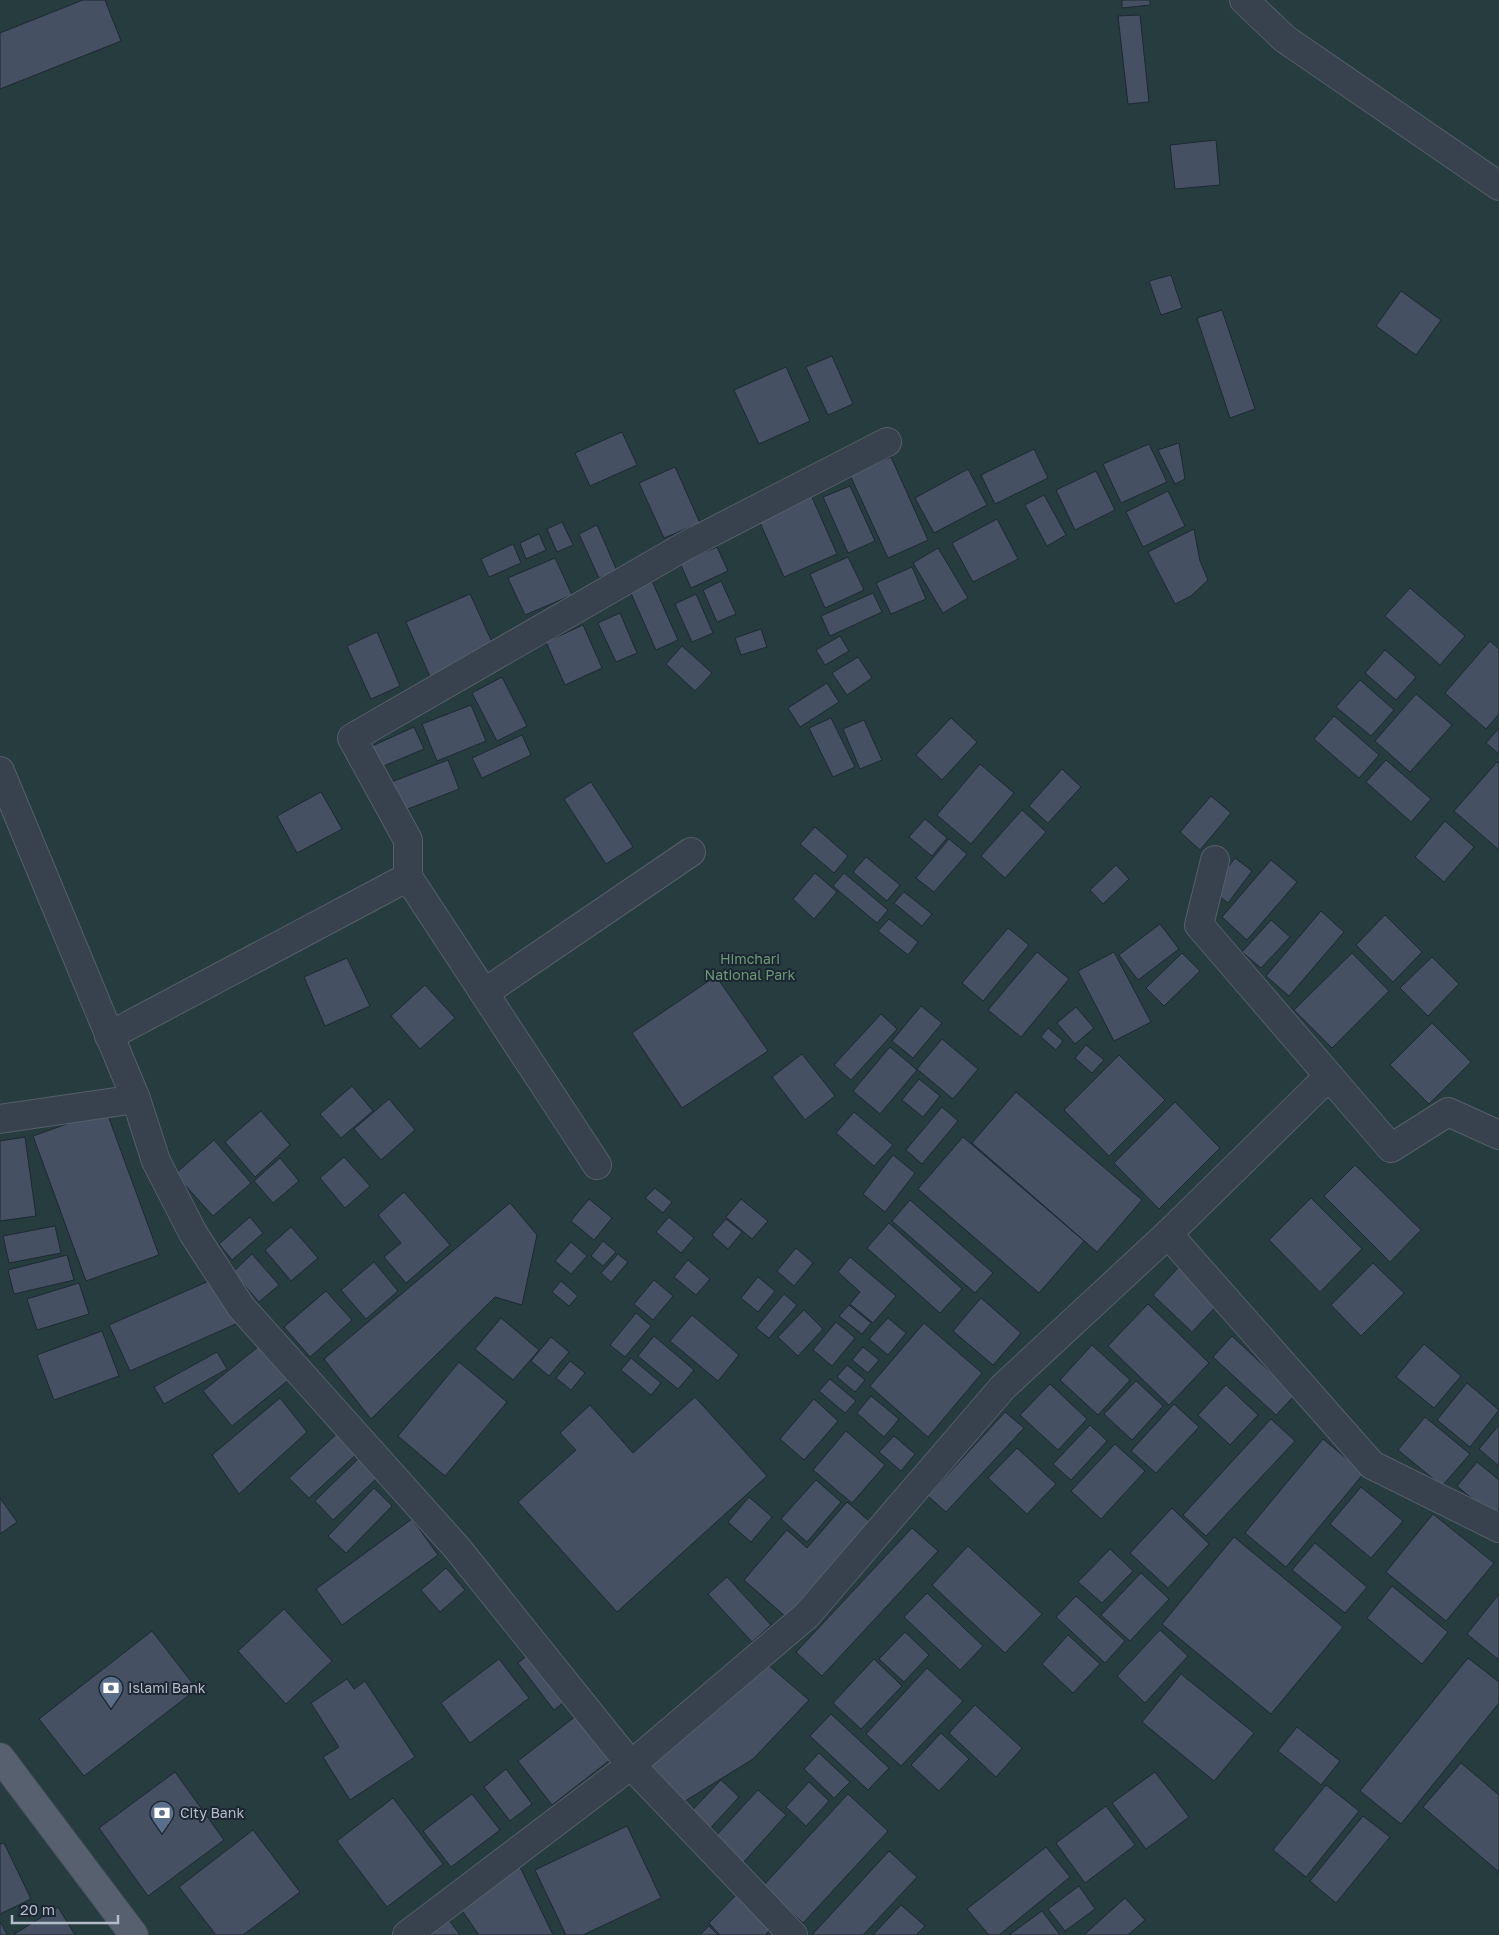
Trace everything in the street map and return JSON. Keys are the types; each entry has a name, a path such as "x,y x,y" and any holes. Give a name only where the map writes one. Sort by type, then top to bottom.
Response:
{"main road":[{"path":"0,1757 134,1935"}],"street":[{"path":"1244,0 1285,39 1499,186"},
{"path":"598,1165 408,877 408,840 352,738 685,546 887,442"},
{"path":"0,771 136,1099 156,1161 193,1232 241,1307 457,1548 631,1765 793,1935"},
{"path":"484,993 691,852"},
{"path":"1214,860 1199,925 1391,1148 1448,1112 1499,1135"},
{"path":"109,1036 408,877"},
{"path":"407,1935 631,1765 807,1615 1003,1387 1168,1234 1329,1076"},
{"path":"0,1119 136,1099"},
{"path":"1168,1234 1372,1465 1499,1528"}],"green space":[{"name":"Himchari National Park","path":"0,0 1499,0 1499,1935 0,1935"}],"building":[{"path":"83,0 105,0 121,41 0,89 0,33"},
{"path":"1122,0 1150,0 1150,5 1122,8"},
{"path":"1140,15 1149,102 1128,104 1118,16"},
{"path":"1216,140 1220,185 1175,189 1170,145"},
{"path":"1171,275 1182,308 1161,315 1149,281"},
{"path":"1401,291 1441,320 1416,355 1376,326"},
{"path":"1222,310 1255,409 1230,418 1197,318"},
{"path":"832,356 853,404 828,415 806,367"},
{"path":"786,367 810,421 759,444 734,390"},
{"path":"622,432 637,465 590,486 575,453"},
{"path":"1179,443 1185,479 1175,484 1158,450"},
{"path":"1149,444 1167,482 1121,503 1103,464"},
{"path":"1034,449 1048,478 995,504 981,475"},
{"path":"891,457 928,540 888,558 850,475"},
{"path":"675,467 700,523 664,538 639,483"},
{"path":"968,469 987,505 934,533 915,498"},
{"path":"1096,471 1115,510 1075,530 1056,490"},
{"path":"850,486 875,541 848,553 823,497"},
{"path":"1168,491 1185,526 1143,547 1126,512"},
{"path":"811,495 837,554 784,577 758,518"},
{"path":"1044,495 1066,535 1047,546 1025,505"},
{"path":"997,519 1018,559 973,582 952,543"},
{"path":"562,522 573,545 557,552 547,529"},
{"path":"597,525 617,571 599,578 579,534"},
{"path":"1194,529 1200,561 1208,580 1191,596 1175,604 1148,552"},
{"path":"539,534 546,550 526,559 520,543"},
{"path":"513,544 521,563 489,577 481,559"},
{"path":"717,547 728,571 691,588 680,563"},
{"path":"938,548 968,598 943,613 913,563"},
{"path":"848,557 864,590 825,608 810,574"},
{"path":"555,558 572,595 525,615 508,578"},
{"path":"912,567 926,599 891,614 876,583"},
{"path":"648,572 678,640 656,650 626,582"},
{"path":"721,581 736,614 717,622 703,590"},
{"path":"1410,588 1465,636 1440,665 1385,616"},
{"path":"873,593 882,612 830,636 821,616"},
{"path":"470,594 497,653 432,681 406,622"},
{"path":"696,594 713,633 692,642 675,604"},
{"path":"620,613 637,653 616,662 598,623"},
{"path":"583,625 602,668 565,685 546,642"},
{"path":"761,629 767,647 741,655 735,638"},
{"path":"377,632 400,686 371,699 347,646"},
{"path":"840,636 849,651 825,665 816,650"},
{"path":"1490,641 1499,649 1499,714 1486,729 1445,693"},
{"path":"682,646 712,673 695,691 666,664"},
{"path":"1385,650 1416,677 1396,700 1365,673"},
{"path":"858,657 872,678 847,695 832,673"},
{"path":"502,677 527,726 497,741 472,693"},
{"path":"1360,680 1394,710 1371,736 1336,707"},
{"path":"827,683 839,702 800,727 788,708"},
{"path":"1416,694 1452,725 1410,772 1375,741"},
{"path":"471,705 486,741 437,761 422,724"},
{"path":"1334,716 1379,755 1359,778 1314,739"},
{"path":"831,718 855,767 833,777 809,728"},
{"path":"951,718 977,742 942,780 916,755"},
{"path":"864,720 882,760 860,769 843,729"},
{"path":"414,727 424,749 379,768 370,747"},
{"path":"1499,728 1499,754 1486,743"},
{"path":"522,735 531,755 482,778 472,758"},
{"path":"448,760 459,789 400,812 389,783"},
{"path":"1386,760 1431,799 1411,822 1366,782"},
{"path":"1497,762 1499,764 1499,850 1454,811"},
{"path":"980,764 1014,793 971,844 937,815"},
{"path":"1062,769 1081,787 1048,823 1029,806"},
{"path":"591,782 633,847 606,864 564,799"},
{"path":"321,792 342,829 297,853 277,816"},
{"path":"1211,796 1231,813 1200,850 1180,832"},
{"path":"1022,810 1046,832 1005,878 981,856"},
{"path":"925,819 947,838 932,856 909,837"},
{"path":"1445,821 1474,847 1444,882 1415,857"},
{"path":"815,827 848,856 834,873 800,844"},
{"path":"949,839 967,854 934,892 916,878"},
{"path":"866,857 900,885 887,901 853,872"},
{"path":"1235,858 1252,871 1228,903 1211,890"},
{"path":"1271,860 1297,882 1247,940 1222,917"},
{"path":"1116,865 1129,879 1103,904 1090,890"},
{"path":"815,873 837,892 814,919 793,899"},
{"path":"844,873 888,910 877,923 833,886"},
{"path":"904,892 932,914 922,926 894,903"},
{"path":"1321,911 1344,932 1289,996 1266,976"},
{"path":"1385,915 1422,952 1393,982 1356,945"},
{"path":"889,919 918,942 908,955 878,931"},
{"path":"1271,920 1290,937 1261,968 1242,952"},
{"path":"1160,924 1179,949 1138,980 1119,955"},
{"path":"1008,928 1029,945 983,1001 962,983"},
{"path":"1037,952 1069,979 1021,1037 988,1010"},
{"path":"1114,952 1151,1022 1114,1041 1078,971"},
{"path":"1182,953 1200,971 1164,1006 1146,988"},
{"path":"1352,953 1389,991 1332,1048 1294,1010"},
{"path":"1432,957 1459,984 1428,1016 1400,988"},
{"path":"347,958 370,1006 325,1026 304,977"},
{"path":"716,976 768,1051 682,1108 632,1033"},
{"path":"425,985 455,1018 420,1049 391,1016"},
{"path":"921,1006 942,1023 913,1058 892,1041"},
{"path":"1076,1007 1094,1028 1075,1044 1057,1023"},
{"path":"881,1014 897,1029 851,1080 834,1065"},
{"path":"1432,1023 1471,1062 1429,1104 1390,1065"},
{"path":"1048,1028 1063,1041 1056,1050 1041,1037"},
{"path":"942,1039 978,1069 953,1099 917,1069"},
{"path":"1086,1045 1104,1060 1092,1073 1075,1058"},
{"path":"890,1047 917,1070 880,1114 853,1091"},
{"path":"802,1054 835,1096 805,1120 772,1077"},
{"path":"1119,1055 1165,1100 1109,1156 1064,1110"},
{"path":"919,1079 940,1096 923,1117 902,1100"},
{"path":"352,1086 373,1111 341,1138 320,1114"},
{"path":"1016,1092 1142,1200 1097,1252 972,1143"},
{"path":"389,1099 415,1130 381,1160 354,1129"},
{"path":"1175,1102 1220,1148 1159,1209 1114,1163"},
{"path":"942,1107 958,1121 922,1164 906,1150"},
{"path":"106,1110 159,1255 86,1281 33,1136"},
{"path":"261,1111 290,1145 255,1177 225,1142"},
{"path":"854,1112 893,1145 874,1166 836,1133"},
{"path":"25,1137 36,1216 0,1221 0,1141"},
{"path":"963,1137 1084,1241 1039,1293 918,1189"},
{"path":"214,1140 251,1183 213,1216 175,1174"},
{"path":"893,1155 915,1173 885,1212 863,1194"},
{"path":"344,1157 370,1186 345,1208 320,1178"},
{"path":"280,1158 299,1181 273,1203 254,1181"},
{"path":"1355,1165 1421,1230 1390,1262 1324,1196"},
{"path":"655,1188 672,1202 663,1213 645,1198"},
{"path":"404,1192 450,1245 406,1283 384,1257 401,1243 378,1215"},
{"path":"1311,1198 1362,1249 1320,1292 1269,1240"},
{"path":"589,1199 612,1218 594,1240 571,1221"},
{"path":"741,1199 768,1221 752,1239 726,1217"},
{"path":"910,1200 993,1273 975,1293 892,1221"},
{"path":"510,1203 537,1235 522,1305 495,1297 371,1419 324,1359"},
{"path":"250,1217 263,1233 232,1260 219,1244"},
{"path":"669,1217 694,1238 681,1253 656,1232"},
{"path":"726,1219 742,1232 728,1249 712,1235"},
{"path":"889,1223 962,1289 940,1313 867,1248"},
{"path":"55,1226 61,1253 9,1263 3,1236"},
{"path":"291,1227 318,1258 291,1281 265,1250"},
{"path":"603,1241 616,1252 603,1266 591,1256"},
{"path":"571,1242 587,1256 571,1274 555,1261"},
{"path":"796,1248 813,1263 794,1286 777,1271"},
{"path":"252,1254 279,1285 259,1302 233,1272"},
{"path":"618,1254 628,1262 611,1282 601,1273"},
{"path":"67,1255 74,1280 14,1294 8,1270"},
{"path":"850,1257 896,1296 873,1323 850,1304 860,1292 838,1272"},
{"path":"688,1260 710,1279 696,1295 674,1277"},
{"path":"374,1262 398,1291 366,1319 341,1290"},
{"path":"1373,1263 1404,1293 1361,1336 1331,1305"},
{"path":"1179,1267 1219,1303 1192,1332 1153,1295"},
{"path":"218,1277 238,1323 130,1371 109,1325"},
{"path":"758,1277 775,1291 758,1312 741,1298"},
{"path":"654,1280 673,1296 653,1320 634,1304"},
{"path":"561,1281 578,1296 569,1306 552,1292"},
{"path":"79,1283 89,1314 37,1330 27,1299"},
{"path":"326,1291 352,1320 310,1357 284,1327"},
{"path":"784,1294 797,1305 769,1338 756,1328"},
{"path":"981,1298 1021,1333 993,1365 953,1331"},
{"path":"1148,1304 1209,1363 1169,1405 1108,1346"},
{"path":"849,1305 871,1323 862,1334 839,1316"},
{"path":"804,1310 823,1329 798,1356 778,1337"},
{"path":"636,1313 651,1326 625,1357 610,1345"},
{"path":"692,1315 739,1355 718,1381 670,1341"},
{"path":"501,1318 539,1350 513,1380 475,1349"},
{"path":"888,1318 906,1333 888,1355 869,1339"},
{"path":"836,1322 855,1338 832,1366 813,1350"},
{"path":"924,1323 982,1373 928,1437 870,1386"},
{"path":"102,1331 119,1376 54,1400 37,1355"},
{"path":"654,1336 694,1370 678,1389 638,1356"},
{"path":"1232,1336 1295,1395 1276,1415 1213,1357"},
{"path":"551,1337 569,1352 549,1376 531,1361"},
{"path":"263,1343 291,1378 232,1426 203,1391"},
{"path":"1424,1344 1461,1376 1434,1408 1396,1377"},
{"path":"1092,1345 1130,1380 1098,1415 1060,1380"},
{"path":"863,1347 879,1360 868,1373 852,1360"},
{"path":"217,1352 227,1369 164,1404 154,1387"},
{"path":"631,1358 661,1383 651,1395 621,1370"},
{"path":"570,1361 585,1373 571,1390 556,1378"},
{"path":"459,1362 507,1402 445,1476 398,1436"},
{"path":"847,1365 865,1380 855,1392 837,1377"},
{"path":"830,1379 856,1401 845,1413 819,1391"},
{"path":"1136,1381 1163,1406 1132,1440 1104,1414"},
{"path":"1467,1383 1499,1410 1470,1447 1437,1420"},
{"path":"1050,1384 1087,1419 1058,1450 1020,1415"},
{"path":"1226,1385 1258,1415 1230,1445 1198,1415"},
{"path":"871,1396 899,1419 884,1437 857,1413"},
{"path":"695,1397 767,1476 617,1612 518,1502 576,1450 560,1433 590,1405 633,1453"},
{"path":"280,1398 307,1432 239,1494 212,1455"},
{"path":"814,1399 838,1421 804,1460 780,1439"},
{"path":"1174,1404 1199,1427 1156,1473 1131,1451"},
{"path":"1005,1412 1024,1428 946,1512 928,1496"},
{"path":"1425,1417 1470,1454 1442,1486 1398,1450"},
{"path":"1271,1419 1295,1441 1206,1536 1183,1515"},
{"path":"1090,1425 1107,1441 1071,1480 1053,1464"},
{"path":"1499,1425 1499,1466 1479,1449"},
{"path":"341,1430 360,1451 309,1498 289,1478"},
{"path":"846,1431 885,1465 852,1503 813,1470"},
{"path":"894,1436 915,1454 901,1471 879,1452"},
{"path":"1323,1439 1364,1473 1286,1567 1245,1533"},
{"path":"1115,1444 1145,1471 1101,1519 1071,1491"},
{"path":"1017,1448 1056,1484 1027,1514 988,1478"},
{"path":"358,1459 377,1478 333,1520 315,1501"},
{"path":"1477,1462 1499,1480 1499,1509 1493,1516 1457,1486"},
{"path":"816,1480 841,1502 807,1542 781,1519"},
{"path":"1361,1487 1403,1521 1371,1558 1330,1524"},
{"path":"374,1488 392,1506 346,1553 328,1536"},
{"path":"749,1497 772,1517 751,1542 728,1522"},
{"path":"0,1498 17,1522 0,1534"},
{"path":"847,1502 876,1527 794,1624 744,1580 787,1530 807,1548"},
{"path":"1172,1508 1209,1544 1168,1588 1130,1553"},
{"path":"1433,1514 1494,1563 1446,1621 1386,1572"},
{"path":"412,1519 438,1555 342,1625 316,1589"},
{"path":"912,1528 938,1551 822,1676 796,1652"},
{"path":"1234,1537 1343,1627 1271,1714 1162,1624"},
{"path":"1315,1543 1367,1587 1345,1613 1292,1570"},
{"path":"968,1546 1042,1614 1005,1653 932,1585"},
{"path":"1110,1549 1133,1571 1102,1603 1078,1582"},
{"path":"446,1568 465,1590 440,1612 421,1590"},
{"path":"1141,1573 1169,1599 1130,1641 1101,1615"},
{"path":"727,1577 771,1625 752,1642 708,1594"},
{"path":"1392,1586 1448,1632 1422,1664 1367,1618"},
{"path":"927,1593 983,1646 960,1670 904,1617"},
{"path":"1499,1594 1499,1660 1467,1634"},
{"path":"1076,1596 1125,1641 1105,1663 1056,1617"},
{"path":"284,1609 332,1661 286,1704 238,1651"},
{"path":"1160,1630 1188,1656 1145,1703 1117,1676"},
{"name":"Islami Bank","path":"152,1631 197,1689 84,1776 39,1719"},
{"path":"905,1632 929,1655 904,1682 879,1659"},
{"path":"1068,1635 1100,1664 1073,1693 1042,1664"},
{"path":"533,1651 569,1698 554,1710 518,1663"},
{"path":"1468,1658 1499,1682 1499,1703 1401,1824 1360,1791"},
{"path":"499,1659 529,1698 470,1743 441,1703"},
{"path":"874,1659 902,1686 861,1729 833,1703"},
{"path":"767,1664 809,1700 753,1759 677,1806 644,1768"},
{"path":"927,1668 963,1701 901,1766 866,1734"},
{"path":"1181,1674 1254,1733 1214,1781 1142,1722"},
{"path":"347,1679 354,1689 365,1681 415,1757 350,1800 323,1757 339,1747 311,1703"},
{"path":"975,1705 1022,1748 996,1777 949,1733"},
{"path":"831,1714 889,1768 868,1790 810,1736"},
{"path":"576,1716 610,1760 552,1805 518,1761"},
{"path":"1297,1727 1340,1761 1321,1785 1278,1751"},
{"path":"941,1733 969,1759 939,1791 911,1765"},
{"path":"819,1753 850,1782 834,1798 804,1769"},
{"path":"1461,1763 1499,1795 1499,1872 1423,1807"},
{"path":"506,1769 532,1804 510,1821 484,1787"},
{"name":"City Bank","path":"175,1772 224,1840 148,1896 99,1828"},
{"path":"1155,1772 1189,1817 1146,1849 1112,1803"},
{"path":"721,1780 739,1797 703,1836 684,1819"},
{"path":"809,1782 829,1801 806,1826 786,1807"},
{"path":"1326,1785 1359,1811 1306,1877 1273,1850"},
{"path":"758,1790 786,1815 741,1865 713,1839"},
{"path":"472,1794 500,1830 451,1867 423,1831"},
{"path":"848,1794 888,1831 803,1923 763,1886"},
{"path":"393,1798 443,1864 387,1907 337,1841"},
{"path":"1106,1806 1135,1845 1085,1883 1056,1843"},
{"path":"1363,1816 1390,1837 1336,1903 1310,1881"},
{"path":"627,1826 661,1898 583,1935 566,1935 535,1870"},
{"path":"253,1830 300,1892 243,1935 216,1935 179,1887"},
{"path":"4,1843 31,1899 0,1914 0,1844"},
{"path":"1046,1847 1070,1877 999,1935 989,1935 967,1909"},
{"path":"889,1851 917,1877 863,1935 812,1935"},
{"path":"519,1865 553,1935 479,1935 461,1909"},
{"path":"1079,1886 1095,1909 1065,1931 1048,1909"},
{"path":"737,1894 771,1929 765,1935 720,1935 709,1923"},
{"path":"1125,1898 1145,1920 1128,1935 1084,1935"},
{"path":"901,1905 925,1926 916,1935 873,1935"},
{"path":"58,1907 75,1935 13,1935"},
{"path":"1042,1911 1060,1935 1009,1935"},
{"path":"448,1919 460,1935 427,1935"},
{"path":"0,1921 7,1935 0,1935"},
{"path":"709,1926 718,1935 700,1935"}],"place":[{"name":"Islami Bank","path":"111,1709"},
{"name":"City Bank","path":"162,1834"}]}
